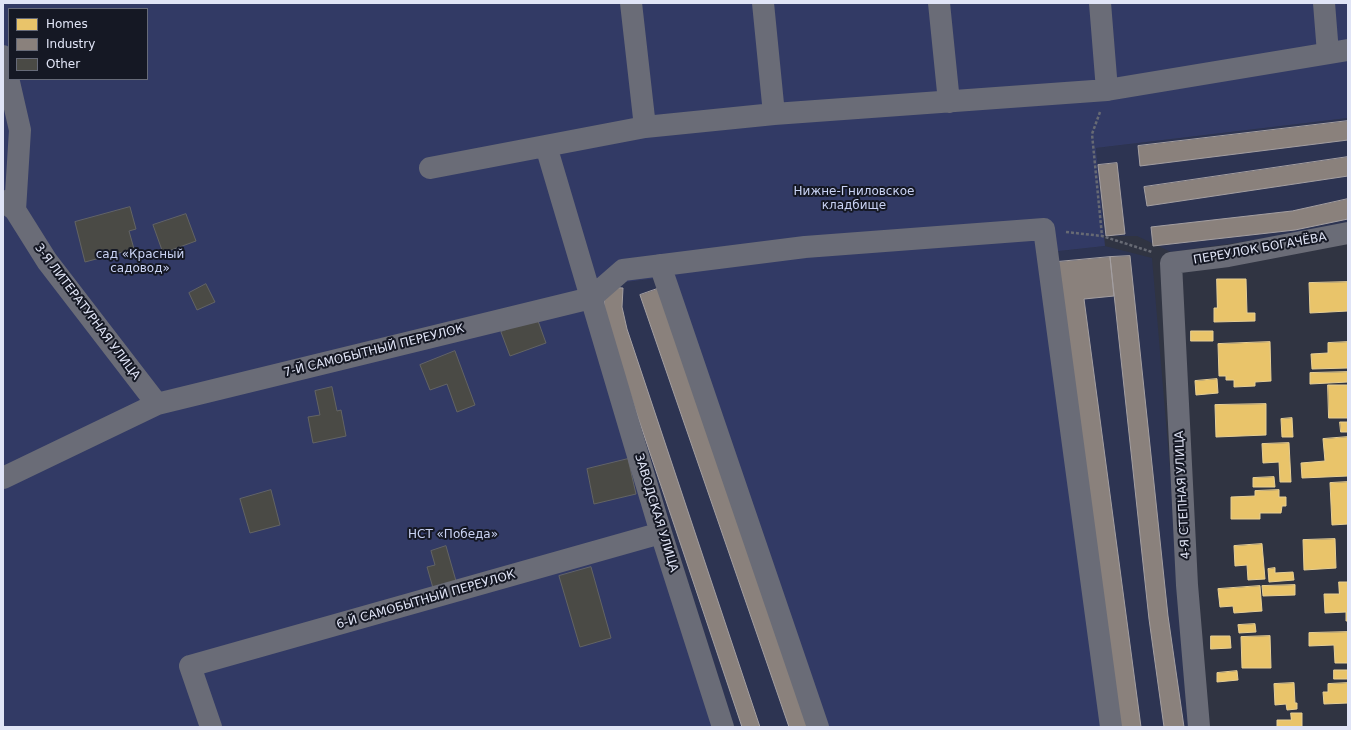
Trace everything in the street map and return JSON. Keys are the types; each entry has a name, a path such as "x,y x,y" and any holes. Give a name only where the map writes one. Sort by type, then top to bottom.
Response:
{"street":[{"path":"631,3 645,127"},
{"path":"763,3 774,114"},
{"path":"939,3 949,102"},
{"path":"1100,3 1107,90"},
{"path":"430,168 645,127 774,114 1107,90 1338,52 1324,3"},
{"path":"3,56 8,78"},
{"path":"9,80 20,130 9,206"},
{"name":"ЗАВОДСКАЯ УЛИЦА","path":"546,146 661,534 723,727"},
{"name":"3-Я ЛИТЕРАТУРНАЯ УЛИЦА","path":"9,206 47,261 157,404"},
{"path":"591,298 622,270 805,247 1044,229 1111,727"},
{"name":"ПЕРЕУЛОК БОГАЧЁВА","path":"1171,263 1228,256 1348,233"},
{"name":"4-Я СТЕПНАЯ УЛИЦА","path":"1171,263 1187,585 1198,727"},
{"path":"660,265 818,727"},
{"name":"7-Й САМОБЫТНЫЙ ПЕРЕУЛОК","path":"3,478 157,404 591,298"},
{"name":"6-Й САМОБЫТНЫЙ ПЕРЕУЛОК","path":"211,727 190,666 661,534"}],"path":[{"path":"1102,236 1092,134 1107,90"},
{"path":"1044,229 1102,236 1152,252"}],"shaded area":[{"path":"1348,118 1348,227 1171,252 1137,236 1104,236 1096,148"},
{"path":"1105,246 1152,258 1192,727 1104,727 1041,253"},
{"path":"675,276 824,727 733,727 601,308 603,285"}],"green space":[{"name":"Нижне-Гниловское кладбище","path":"3,3 1348,3 1348,118 1096,148 1105,246 1041,253 1104,727 824,727 674,276 603,285 159,399 3,472"},
{"name":"НСТ «Победа»","path":"583,305 715,727 3,727 3,482 158,408"}],"building: Homes":[{"path":"1217,279 1246,279 1247,313 1255,313 1255,321 1214,322 1214,308 1217,308"},
{"path":"1348,282 1348,311 1310,313 1309,283"},
{"path":"1191,331 1213,331 1213,341 1191,341"},
{"path":"1270,342 1271,381 1255,382 1255,386 1234,387 1234,380 1226,380 1226,376 1219,376 1218,344"},
{"path":"1348,342 1348,368 1312,369 1311,354 1328,353 1328,343"},
{"path":"1348,372 1348,382 1310,384 1310,373"},
{"path":"1217,379 1218,393 1196,395 1195,381"},
{"path":"1328,385 1348,385 1348,418 1329,418"},
{"path":"1266,404 1266,435 1216,437 1215,405"},
{"path":"1292,418 1293,437 1282,437 1281,419"},
{"path":"1340,422 1348,422 1348,432 1341,432"},
{"path":"1348,437 1348,476 1302,478 1301,463 1325,461 1323,439"},
{"path":"1289,443 1291,482 1280,482 1279,462 1263,463 1262,444"},
{"path":"1274,477 1275,487 1253,487 1253,478"},
{"path":"1348,482 1348,524 1332,525 1330,483"},
{"path":"1279,490 1279,497 1286,497 1286,506 1282,506 1281,513 1260,513 1260,519 1231,519 1231,497 1255,496 1255,491"},
{"path":"1335,539 1336,568 1304,570 1303,540"},
{"path":"1262,544 1265,579 1248,580 1247,565 1235,566 1234,546"},
{"path":"1275,568 1275,573 1293,572 1294,580 1269,582 1268,569"},
{"path":"1339,582 1348,582 1348,621 1346,621 1346,612 1325,613 1324,594 1339,594"},
{"path":"1295,585 1295,595 1263,596 1262,586"},
{"path":"1260,586 1262,611 1234,613 1233,606 1220,607 1218,589"},
{"path":"1255,624 1256,632 1239,633 1238,625"},
{"path":"1348,632 1348,663 1335,663 1334,645 1309,646 1309,633"},
{"path":"1211,636 1230,636 1231,648 1211,649"},
{"path":"1270,636 1271,668 1242,668 1241,637"},
{"path":"1334,670 1348,670 1348,679 1334,679"},
{"path":"1237,671 1238,680 1217,682 1217,673"},
{"path":"1294,683 1295,703 1297,703 1297,709 1287,710 1286,704 1275,705 1274,684"},
{"path":"1348,683 1348,703 1324,704 1323,692 1328,692 1328,684"},
{"path":"1291,713 1302,713 1302,727 1277,727 1277,720 1291,720"}],"building: Industry":[{"path":"1348,121 1348,140 1140,166 1138,146"},
{"path":"1348,157 1348,176 1147,206 1144,187"},
{"path":"1117,163 1125,234 1106,236 1098,165"},
{"path":"1348,199 1348,219 1295,230 1153,246 1151,227 1292,211"},
{"path":"1130,256 1168,616 1184,727 1164,727 1149,619 1110,257"},
{"path":"1110,257 1114,296 1084,299 1141,727 1119,727 1057,262"},
{"path":"605,287 623,288 622,307 627,329 760,727 742,727 610,334 604,308"},
{"path":"660,288 811,727 789,727 640,295"}],"building: Other":[{"path":"130,207 136,229 129,231 134,249 85,262 75,222"},
{"path":"186,214 196,241 163,253 153,225"},
{"path":"206,284 215,302 197,310 189,293"},
{"path":"537,318 546,343 510,356 501,332"},
{"path":"455,351 475,405 457,412 447,384 430,390 420,365"},
{"path":"332,387 337,411 341,410 346,436 313,443 308,417 320,415 315,391"},
{"path":"628,459 636,494 594,504 587,469"},
{"path":"271,490 280,525 250,533 240,499"},
{"path":"446,546 456,581 433,588 427,567 435,565 431,551"},
{"path":"591,567 611,638 580,647 559,576"}],"park label":[{"name":"сад «Красный садовод»","path":"140,262"}]}
